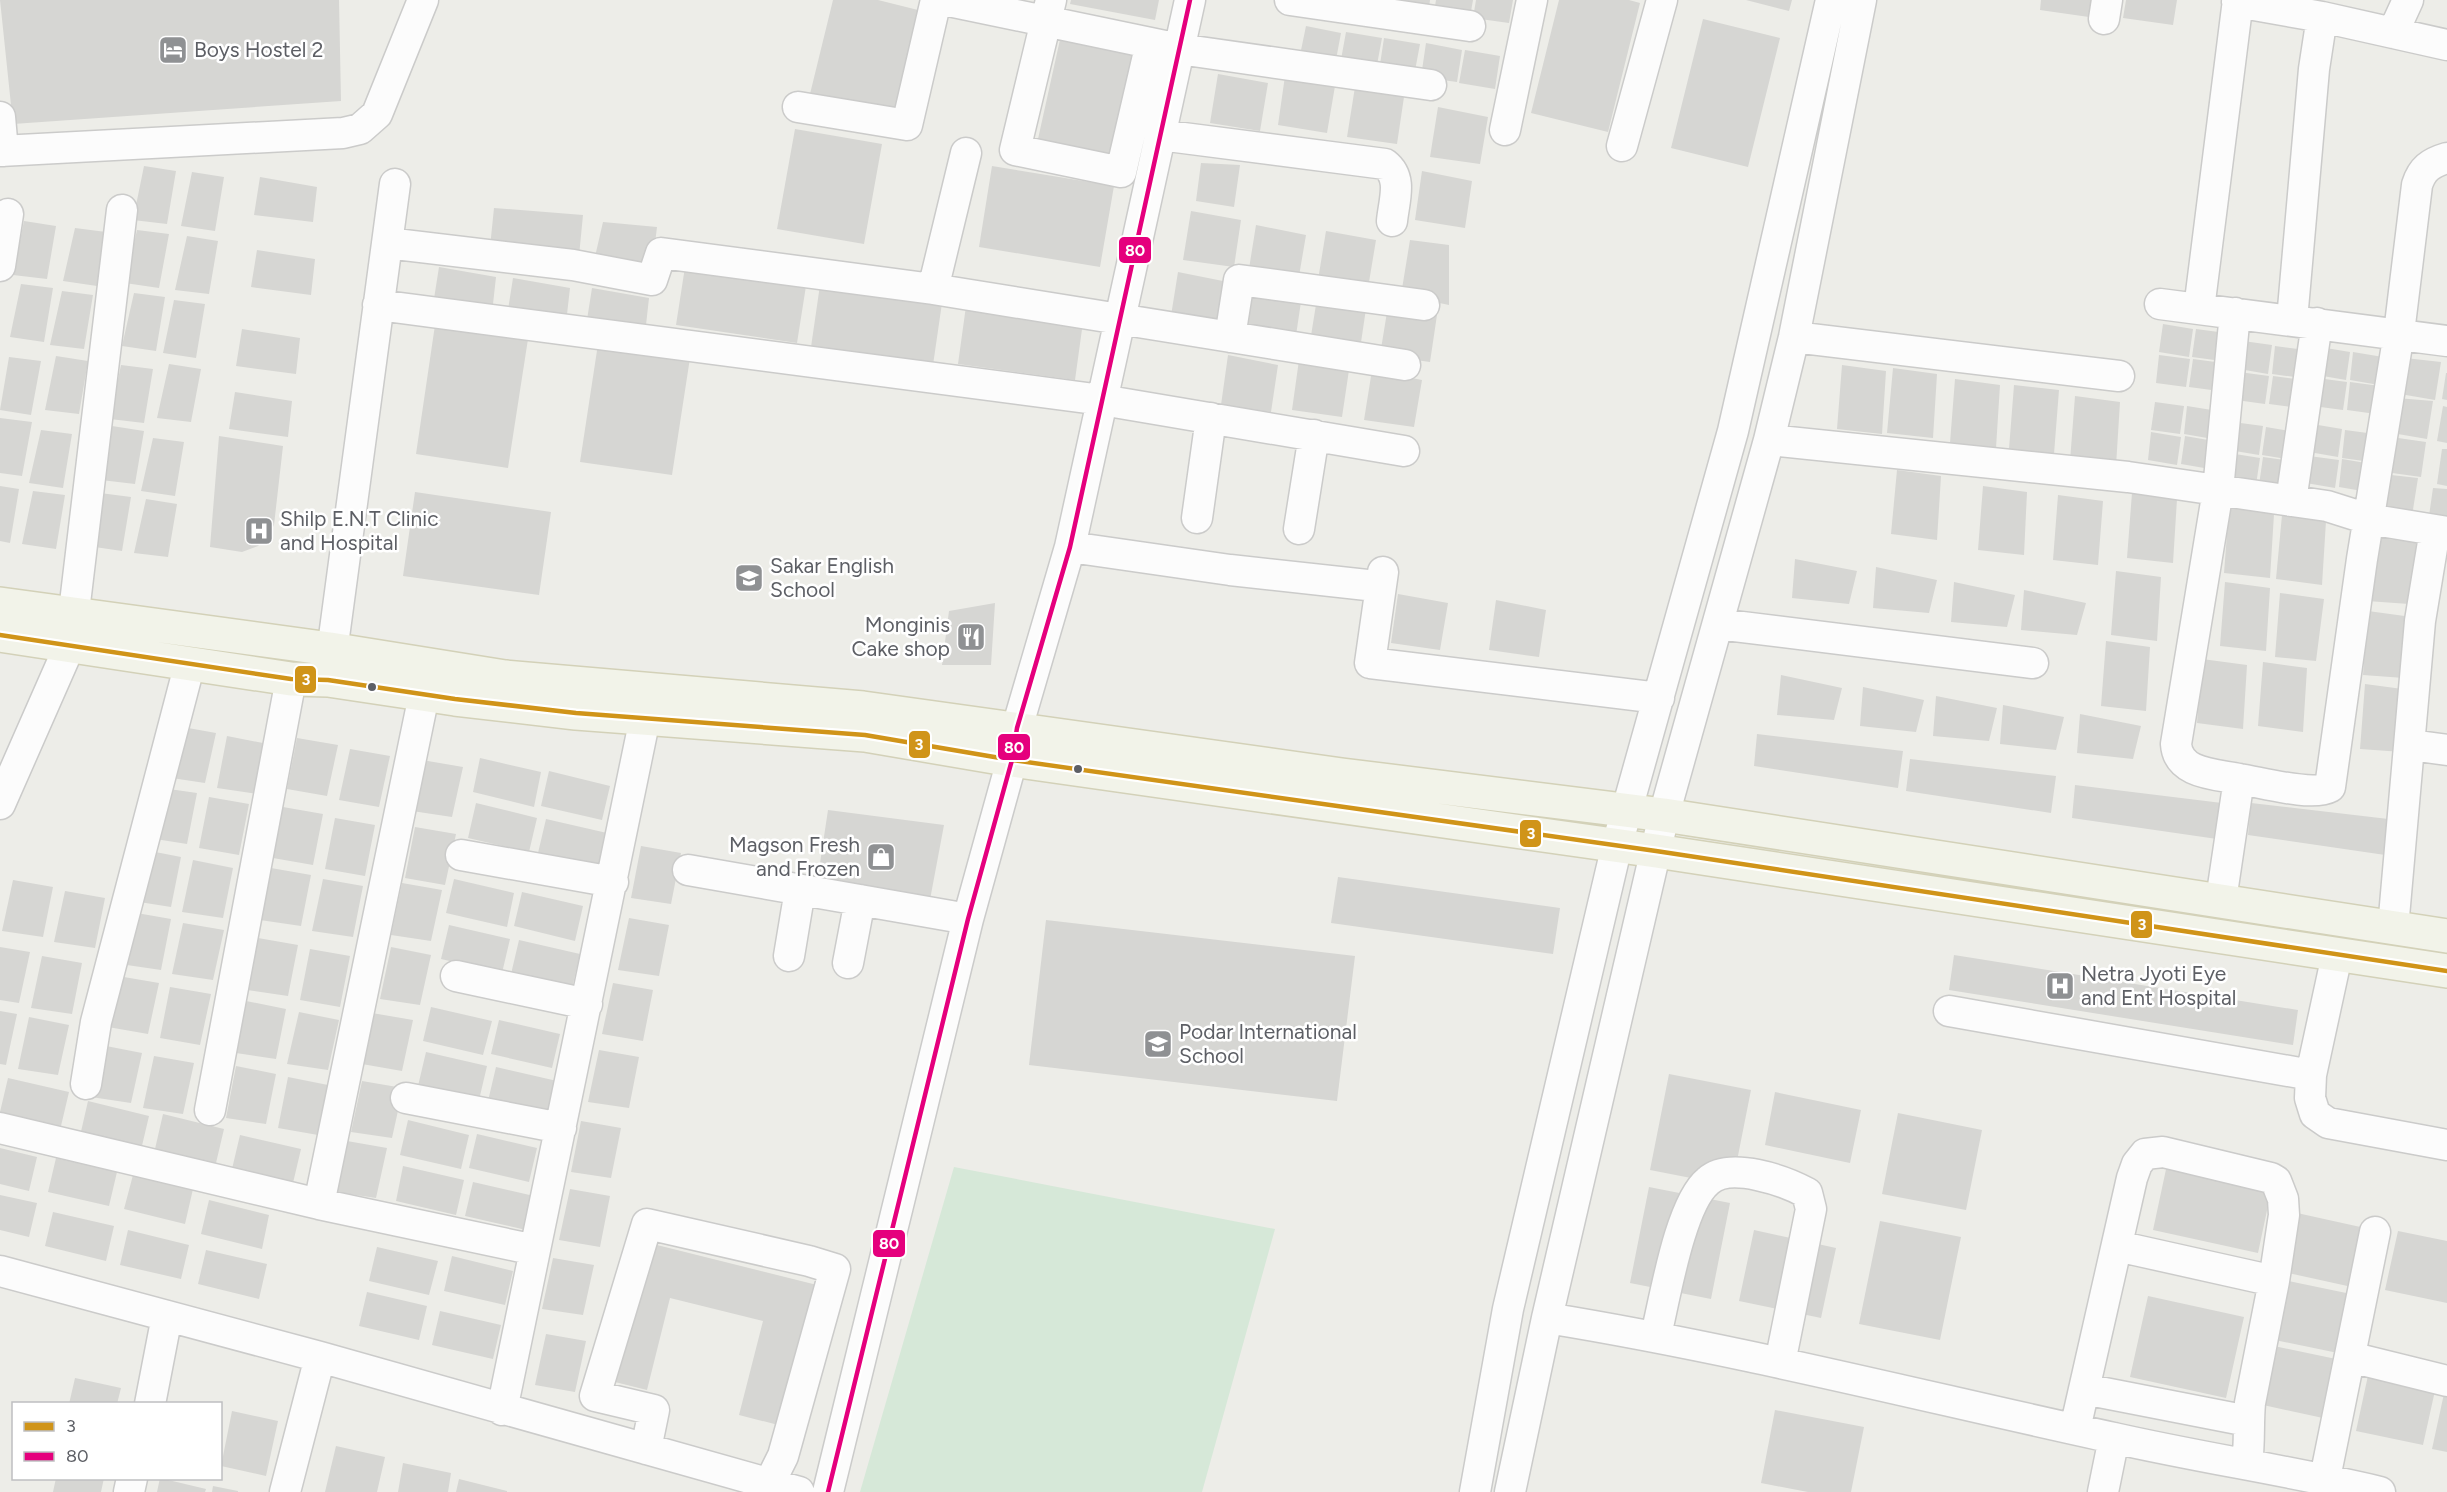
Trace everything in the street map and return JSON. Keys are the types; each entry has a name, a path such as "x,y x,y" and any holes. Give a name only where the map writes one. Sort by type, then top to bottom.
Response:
{"main road":[{"path":"0,604 71,630 190,663 291,679 329,664 424,695 506,706 647,704 863,708 1342,775 1664,815 2447,936"},
{"path":"0,635 71,630 329,664 505,677 647,704 866,735 1012,760 1617,845 2447,972"}],"street":[{"path":"0,117 2,151 331,134 360,129 377,114 423,0"},
{"path":"798,107 907,125 936,0"},
{"path":"944,0 1048,11 1165,46 1431,85"},
{"path":"1048,11 1015,150 1121,172 1165,46 1190,0"},
{"path":"1290,0 1470,26"},
{"path":"1505,130 1532,0"},
{"path":"1622,146 1662,0"},
{"path":"1474,1492 1508,1309 1617,845 1734,431 1831,0"},
{"path":"1510,1492 1547,1318 1664,815 1769,440 1794,337 1861,0"},
{"path":"2392,33 2408,0"},
{"path":"2199,309 2237,1 2447,45"},
{"path":"2291,501 2305,322 2314,69 2322,17"},
{"path":"828,1492 968,919 1012,760 1017,728 1070,547 1160,135 1165,46"},
{"path":"1160,135 1385,164 1394,171 1397,181 1392,221"},
{"path":"933,289 966,153"},
{"path":"2235,313 2218,490 2176,744 2177,755 2183,763 2193,768 2322,791 2330,787 2368,519 2399,333 2417,186 2421,172 2433,162 2447,158"},
{"path":"329,664 395,184"},
{"path":"0,804 71,630 122,210"},
{"path":"0,266 8,214"},
{"path":"387,243 573,265 652,280 661,254 933,289 1405,365"},
{"path":"1230,337 1239,280 1424,305"},
{"path":"2160,304 2447,341"},
{"path":"378,305 1102,400 1404,451"},
{"path":"1794,337 2119,376"},
{"path":"1197,518 1211,418"},
{"path":"1299,529 1314,435"},
{"path":"1769,440 2128,477 2327,506 2368,519 2441,531 2434,623 2411,745 2393,928"},
{"path":"1070,547 1230,570 1375,578 1370,663 1659,698"},
{"path":"1718,624 2033,663"},
{"path":"86,1084 96,1022 190,663"},
{"path":"210,1110 291,679"},
{"path":"319,1204 424,695"},
{"path":"502,1410 613,882 647,704"},
{"path":"2411,745 2447,750"},
{"path":"2221,900 2239,778"},
{"path":"461,855 613,882"},
{"path":"688,870 968,919"},
{"path":"789,956 800,890"},
{"path":"848,963 860,900"},
{"path":"2337,955 2311,1075 2310,1098 2315,1114 2328,1123 2447,1145"},
{"path":"456,976 587,1004"},
{"path":"1949,1011 2311,1075"},
{"path":"406,1098 561,1128"},
{"path":"0,1128 319,1204 535,1250"},
{"path":"2075,1429 2137,1164 2145,1154 2163,1152 2245,1170 2276,1181 2283,1198 2284,1215 2274,1281 2248,1421 2251,1437 2247,1464"},
{"path":"1656,1335 1684,1222 1694,1198 1709,1179 1736,1171 1789,1183 1807,1193 1811,1209 1780,1363"},
{"path":"646,1449 654,1410 595,1396 647,1224 809,1261 835,1269 783,1456 770,1484"},
{"path":"2325,1478 2375,1232"},
{"path":"2116,1246 2274,1281"},
{"path":"0,1270 320,1357 799,1492"},
{"path":"150,1402 167,1316"},
{"path":"1547,1318 1656,1335 2114,1438 2325,1478 2380,1492"},
{"path":"285,1492 320,1357"},
{"path":"2350,1357 2447,1381"},
{"path":"2084,1389 2248,1421"},
{"path":"2103,1492 2114,1438"}],"green space":[{"path":"954,1167 1275,1229 1202,1492 860,1492"}],"building":[{"name":"Boys Hostel 2","path":"0,0 339,0 341,101 13,124"},
{"path":"833,0 878,0 922,11 895,115 810,94"},
{"path":"1071,0 1159,0 1155,20 1070,4"},
{"path":"1393,0 1430,0 1428,14"},
{"path":"1436,0 1473,0 1470,17 1434,12"},
{"path":"1476,0 1513,0 1509,23 1473,18"},
{"path":"1559,0 1629,0 1640,3 1608,132 1531,113"},
{"path":"1746,0 1792,0 1789,11"},
{"path":"2041,0 2092,0 2089,17 2040,10"},
{"path":"2126,0 2177,0 2173,25 2123,18"},
{"path":"1703,19 1780,38 1748,167 1671,148"},
{"path":"1306,26 1341,33 1335,65 1299,60"},
{"path":"1346,32 1382,38 1376,70 1340,65"},
{"path":"1061,35 1145,53 1122,157 1038,139"},
{"path":"1384,38 1420,44 1414,76 1379,71"},
{"path":"1426,43 1462,50 1457,82 1421,77"},
{"path":"1465,50 1500,56 1495,89 1459,83"},
{"path":"1218,74 1268,83 1260,131 1210,123"},
{"path":"1285,76 1335,86 1327,133 1278,125"},
{"path":"1355,87 1404,97 1397,144 1347,137"},
{"path":"1438,107 1488,117 1480,164 1430,157"},
{"path":"795,129 882,144 864,244 777,229"},
{"path":"1201,163 1240,165 1234,207 1196,201"},
{"path":"144,166 176,171 167,224 133,220"},
{"path":"992,166 1114,186 1100,267 979,247"},
{"path":"1422,171 1472,181 1465,228 1415,220"},
{"path":"192,172 224,177 215,231 181,226"},
{"path":"260,177 317,187 313,222 254,215"},
{"path":"494,208 583,215 579,256 490,247"},
{"path":"1191,211 1241,220 1234,267 1183,260"},
{"path":"24,221 56,226 47,279 13,275"},
{"path":"603,222 657,227 652,267 594,261"},
{"path":"1256,225 1306,235 1298,282 1248,275"},
{"path":"75,228 106,232 97,286 63,281"},
{"path":"137,230 169,234 159,288 125,283"},
{"path":"1326,231 1376,240 1368,288 1318,280"},
{"path":"187,236 218,241 209,294 175,290"},
{"path":"1410,240 1449,245 1449,305 1401,295"},
{"path":"257,250 315,259 311,295 251,287"},
{"path":"439,267 496,277 492,313 433,305"},
{"path":"685,267 806,286 797,343 676,325"},
{"path":"1178,272 1228,282 1220,329 1170,322"},
{"path":"513,278 570,288 566,323 507,316"},
{"path":"21,284 53,288 44,342 10,337"},
{"path":"820,285 942,303 933,365 811,347"},
{"path":"1253,285 1302,295 1295,342 1245,334"},
{"path":"592,288 649,298 645,334 586,326"},
{"path":"62,291 93,295 84,349 50,345"},
{"path":"1318,292 1367,302 1360,349 1310,342"},
{"path":"134,293 165,297 156,351 122,346"},
{"path":"174,300 205,304 196,358 163,353"},
{"path":"966,306 1083,322 1075,380 958,364"},
{"path":"1388,306 1437,315 1430,362 1380,355"},
{"path":"2163,324 2193,329 2189,357 2159,352"},
{"path":"435,325 528,339 508,468 416,454"},
{"path":"242,329 300,338 296,374 236,366"},
{"path":"2196,329 2226,333 2222,361 2192,357"},
{"path":"2243,341 2272,345 2268,374 2239,369"},
{"path":"598,344 690,358 672,475 580,462"},
{"path":"2275,346 2306,350 2302,378 2272,374"},
{"path":"2320,347 2350,352 2346,380 2317,375"},
{"path":"2353,352 2383,357 2379,385 2350,380"},
{"path":"1228,355 1278,365 1271,412 1221,405"},
{"path":"2159,355 2190,359 2186,387 2156,383"},
{"path":"56,356 88,361 79,414 45,410"},
{"path":"9,357 41,361 31,415 0,410"},
{"path":"2405,358 2441,362 2435,400 2400,394"},
{"path":"2193,359 2223,363 2219,391 2189,387"},
{"path":"1299,360 1349,370 1342,417 1292,410"},
{"path":"169,364 201,369 191,422 157,418"},
{"path":"121,365 153,369 144,423 110,419"},
{"path":"1842,365 1886,371 1882,434 1837,429"},
{"path":"1893,368 1937,374 1933,438 1887,433"},
{"path":"1372,370 1422,380 1414,427 1364,420"},
{"path":"2239,372 2269,376 2265,404 2236,400"},
{"path":"2447,373 2447,400 2442,399"},
{"path":"2273,376 2303,380 2298,408 2269,404"},
{"path":"2317,378 2347,382 2343,410 2313,406"},
{"path":"1955,379 2000,385 1996,448 1950,443"},
{"path":"2350,382 2380,386 2376,414 2347,410"},
{"path":"2014,385 2059,390 2054,454 2009,449"},
{"path":"235,392 292,401 288,437 229,429"},
{"path":"2075,396 2120,402 2116,466 2070,461"},
{"path":"2397,398 2433,401 2427,439 2392,433"},
{"path":"2155,402 2184,406 2180,434 2151,430"},
{"path":"2187,406 2218,411 2213,439 2184,434"},
{"path":"2443,406 2447,407 2447,443 2437,441"},
{"path":"0,418 32,422 22,476 0,473"},
{"path":"2233,422 2263,426 2259,455 2229,450"},
{"path":"2312,424 2342,429 2338,457 2309,452"},
{"path":"112,426 144,431 135,484 101,480"},
{"path":"2266,427 2296,432 2292,460 2262,455"},
{"path":"41,430 72,434 63,488 29,483"},
{"path":"2345,430 2375,434 2371,462 2342,458"},
{"path":"2151,432 2181,437 2177,465 2148,460"},
{"path":"219,436 283,446 274,525 268,537 258,546 242,552 210,547"},
{"path":"2185,436 2214,441 2210,469 2181,464"},
{"path":"2391,437 2426,442 2421,477 2385,472"},
{"path":"153,438 184,442 175,496 141,491"},
{"path":"2442,449 2447,449 2447,486 2437,484"},
{"path":"2229,453 2260,458 2256,485 2226,481"},
{"path":"2309,456 2339,460 2335,488 2306,483"},
{"path":"2263,457 2292,461 2289,489 2259,485"},
{"path":"2342,459 2372,464 2368,492 2339,487"},
{"path":"1897,470 1941,476 1937,540 1891,534"},
{"path":"2382,474 2418,478 2412,516 2376,509"},
{"path":"0,486 19,489 10,543 0,541"},
{"path":"1983,486 2027,492 2024,555 1978,550"},
{"path":"2433,488 2447,489 2447,526 2428,523"},
{"path":"33,491 65,495 56,549 22,544"},
{"path":"415,492 551,512 539,595 403,576"},
{"path":"100,493 131,497 122,551 88,546"},
{"path":"2132,493 2177,499 2173,563 2127,558"},
{"path":"2058,495 2103,501 2098,565 2053,560"},
{"path":"146,499 177,504 168,557 134,553"},
{"path":"2229,508 2274,514 2270,578 2224,573"},
{"path":"2282,515 2326,521 2322,585 2276,579"},
{"path":"2373,537 2418,543 2409,604 2367,601"},
{"path":"1795,559 1857,571 1849,604 1792,598"},
{"path":"1876,567 1937,580 1929,613 1873,608"},
{"path":"2116,571 2161,577 2157,641 2111,635"},
{"path":"1954,582 2015,595 2007,627 1951,622"},
{"path":"2225,582 2270,588 2266,651 2220,646"},
{"path":"2024,590 2086,603 2077,635 2021,630"},
{"path":"2280,593 2324,599 2316,661 2275,657"},
{"path":"1398,594 1448,603 1440,650 1391,643"},
{"path":"1496,600 1546,610 1539,657 1489,650"},
{"path":"995,603 991,665 942,665 949,611"},
{"path":"2368,611 2412,617 2404,678 2363,675"},
{"path":"2106,641 2150,647 2146,711 2101,706"},
{"path":"2202,659 2247,665 2243,729 2197,723"},
{"path":"2263,662 2307,668 2303,732 2258,726"},
{"path":"1781,675 1842,688 1834,720 1777,715"},
{"path":"2365,684 2410,690 2402,752 2360,749"},
{"path":"1863,687 1924,700 1916,732 1860,726"},
{"path":"1936,696 1997,708 1989,741 1933,736"},
{"path":"2003,705 2064,717 2056,750 2000,744"},
{"path":"2080,714 2141,726 2133,759 2077,753"},
{"path":"177,726 216,733 205,783 165,777"},
{"path":"1757,734 1903,751 1898,788 1754,766"},
{"path":"227,736 268,744 257,794 217,788"},
{"path":"297,738 338,745 327,796 287,789"},
{"path":"350,749 390,756 379,807 339,800"},
{"path":"480,758 541,772 534,807 473,792"},
{"path":"1910,759 2056,776 2051,813 1906,791"},
{"path":"422,760 463,767 452,817 412,811"},
{"path":"549,771 610,786 602,820 541,806"},
{"path":"2075,785 2222,803 2217,839 2072,818"},
{"path":"162,788 197,793 187,844 149,838"},
{"path":"209,797 249,804 239,855 199,848"},
{"path":"476,803 537,818 529,852 468,838"},
{"path":"2251,803 2397,820 2392,856 2248,835"},
{"path":"283,807 323,814 313,865 273,858"},
{"path":"828,810 944,825 929,905 817,883"},
{"path":"335,818 375,825 365,876 325,869"},
{"path":"546,819 607,833 599,867 538,853"},
{"path":"415,827 456,834 445,885 405,878"},
{"path":"641,846 681,853 671,904 631,898"},
{"path":"145,850 181,857 171,907 133,901"},
{"path":"193,860 233,868 223,918 182,912"},
{"path":"271,868 311,875 301,926 260,920"},
{"path":"1338,877 1560,908 1553,954 1331,923"},
{"path":"323,879 363,886 353,937 312,931"},
{"path":"454,879 514,893 507,927 446,913"},
{"path":"13,880 53,887 43,937 2,931"},
{"path":"402,883 442,890 431,941 391,935"},
{"path":"65,891 105,898 95,948 54,942"},
{"path":"522,892 583,906 575,941 514,926"},
{"path":"131,912 171,919 161,970 120,964"},
{"path":"629,918 669,925 659,976 618,970"},
{"path":"1046,920 1355,956 1337,1101 1029,1065"},
{"path":"183,923 224,930 213,980 172,974"},
{"path":"449,925 510,939 502,973 441,959"},
{"path":"258,938 298,945 288,996 247,990"},
{"path":"519,940 580,954 572,988 511,974"},
{"path":"0,947 30,952 19,1003 0,1000"},
{"path":"391,947 431,955 420,1005 380,999"},
{"path":"310,949 350,956 340,1007 300,1000"},
{"path":"1954,955 2298,1010 2293,1045 1949,990"},
{"path":"42,956 82,963 72,1014 31,1008"},
{"path":"118,976 159,983 148,1034 108,1027"},
{"path":"613,983 653,990 643,1041 602,1034"},
{"path":"170,987 211,994 200,1045 160,1038"},
{"path":"246,1001 286,1009 276,1059 236,1053"},
{"path":"431,1007 492,1021 483,1055 423,1041"},
{"path":"0,1011 17,1014 6,1065 0,1064"},
{"path":"299,1012 339,1020 328,1070 287,1064"},
{"path":"372,1013 413,1020 402,1071 362,1064"},
{"path":"29,1017 69,1025 58,1075 18,1069"},
{"path":"499,1020 560,1034 552,1068 491,1054"},
{"path":"101,1045 142,1053 131,1103 91,1097"},
{"path":"599,1050 639,1057 629,1108 588,1102"},
{"path":"426,1052 487,1066 479,1100 418,1086"},
{"path":"154,1056 194,1063 183,1114 143,1108"},
{"path":"236,1066 276,1074 266,1124 226,1118"},
{"path":"496,1067 557,1081 549,1116 488,1101"},
{"path":"1669,1074 1751,1090 1732,1186 1650,1170"},
{"path":"288,1077 328,1085 318,1135 278,1128"},
{"path":"8,1078 69,1092 61,1126 0,1112"},
{"path":"362,1081 403,1088 392,1138 351,1132"},
{"path":"1775,1092 1861,1110 1850,1163 1765,1145"},
{"path":"88,1101 149,1116 141,1150 80,1136"},
{"path":"1898,1113 1982,1130 1966,1210 1882,1194"},
{"path":"163,1114 224,1129 216,1163 155,1149"},
{"path":"408,1120 469,1135 461,1169 400,1155"},
{"path":"581,1121 621,1128 611,1178 571,1172"},
{"path":"477,1134 537,1148 529,1182 469,1168"},
{"path":"240,1135 301,1149 293,1183 232,1169"},
{"path":"347,1141 387,1148 376,1198 336,1192"},
{"path":"0,1148 37,1157 29,1191 0,1184"},
{"path":"56,1158 117,1172 109,1206 48,1192"},
{"path":"2168,1160 2273,1182 2258,1253 2153,1230"},
{"path":"403,1166 464,1180 456,1215 396,1201"},
{"path":"133,1175 193,1189 185,1224 124,1209"},
{"path":"473,1182 534,1196 526,1230 465,1216"},
{"path":"1649,1187 1730,1203 1711,1299 1630,1283"},
{"path":"570,1189 610,1196 600,1247 559,1240"},
{"path":"0,1195 37,1203 29,1237 0,1230"},
{"path":"209,1200 269,1215 262,1249 201,1234"},
{"path":"53,1212 114,1226 106,1261 45,1246"},
{"path":"2297,1213 2365,1228 2352,1287 2284,1272"},
{"path":"1880,1221 1961,1237 1940,1340 1859,1324"},
{"path":"128,1230 189,1245 181,1279 120,1265"},
{"path":"1754,1230 1836,1248 1821,1318 1739,1301"},
{"path":"2398,1231 2447,1241 2447,1303 2385,1290"},
{"path":"649,1243 821,1286 786,1427 739,1415 763,1321 670,1298 647,1390 615,1382"},
{"path":"377,1247 438,1261 429,1295 369,1281"},
{"path":"206,1250 267,1264 259,1299 198,1284"},
{"path":"452,1256 513,1271 505,1305 444,1291"},
{"path":"553,1258 594,1265 583,1315 542,1309"},
{"path":"2283,1280 2351,1294 2338,1353 2270,1339"},
{"path":"367,1292 427,1306 419,1340 359,1326"},
{"path":"2148,1296 2244,1317 2226,1398 2130,1377"},
{"path":"440,1311 501,1325 493,1359 432,1345"},
{"path":"546,1334 586,1341 575,1392 535,1385"},
{"path":"2269,1345 2336,1359 2323,1418 2254,1403"},
{"path":"2369,1371 2436,1386 2423,1445 2356,1431"},
{"path":"75,1378 121,1388 118,1402 69,1402"},
{"path":"2445,1389 2447,1390 2447,1452 2432,1449"},
{"path":"1775,1410 1864,1427 1851,1492 1808,1492 1761,1483"},
{"path":"232,1411 278,1421 266,1476 222,1466"},
{"path":"336,1446 385,1457 377,1492 325,1492"},
{"path":"403,1463 451,1473 448,1492 398,1492"},
{"path":"459,1479 507,1491 507,1492 456,1492"},
{"path":"56,1480 104,1480 101,1492 53,1492"},
{"path":"160,1480 206,1489 205,1492 157,1492"},
{"path":"213,1486 238,1491 238,1492 212,1492"}],"transit line":[{"name":"80","path":"828,1492 968,919 1012,760 1017,728 1070,547 1190,0"},
{"name":"3","path":"0,635 291,679 328,680 455,699 576,713 865,735 1012,760 1656,851 2447,971"}],"place":[{"name":"Boys Hostel 2","path":"173,50"},
{"name":"Shilp E.N.T Clinic and Hospital","path":"259,531"},
{"name":"Sakar English School","path":"749,578"},
{"name":"Monginis Cake shop","path":"971,637"},
{"name":"Magson Fresh and Frozen","path":"881,857"},
{"name":"Netra Jyoti Eye and Ent Hospital","path":"2060,986"},
{"name":"Podar International School","path":"1158,1044"}]}
